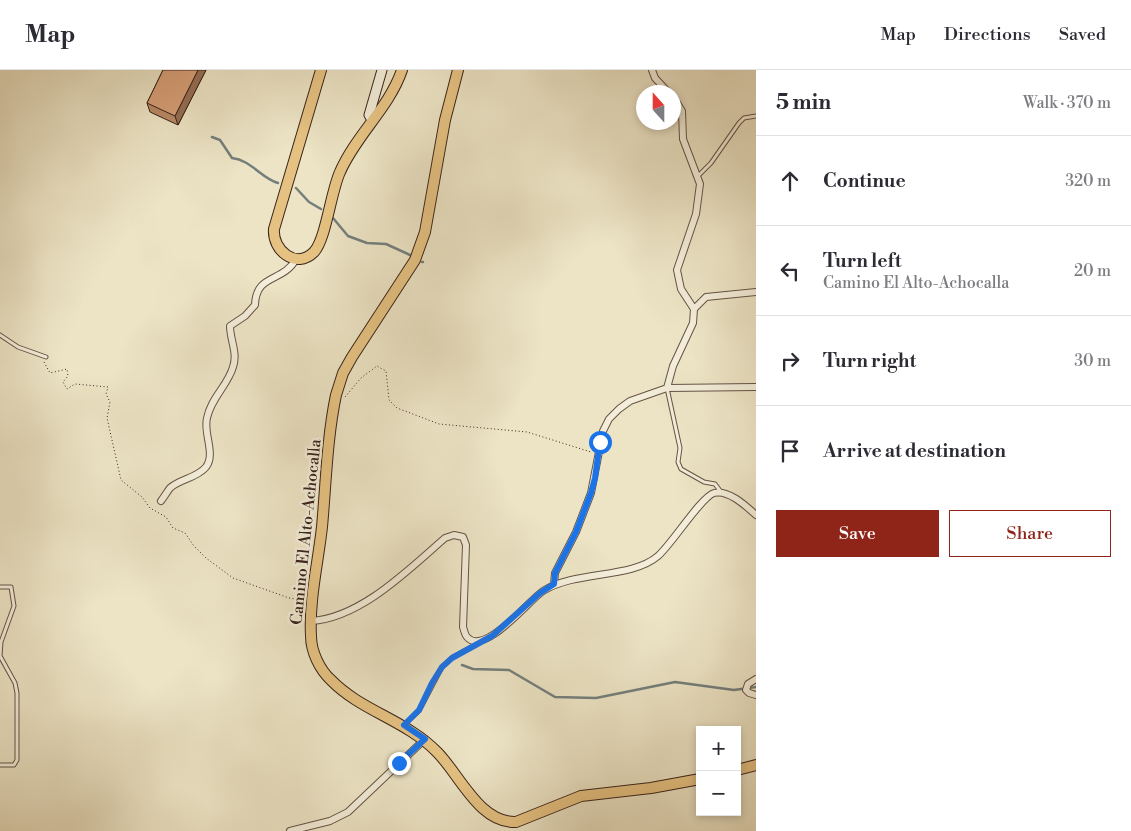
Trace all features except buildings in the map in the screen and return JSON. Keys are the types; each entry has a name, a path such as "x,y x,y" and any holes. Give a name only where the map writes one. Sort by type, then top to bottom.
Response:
{"main road":[{"path":"321,70 274,229 275,245 280,252 296,259 303,258 315,250 340,172 372,120 386,103 402,70"},
{"path":"372,120 369,115 370,104 382,70"},
{"name":"Camino El Alto-Achocalla","path":"458,70 444,120 424,232 416,260 352,357 343,373 336,395 312,602 311,638 315,655 330,680 346,694 404,725 425,739 451,766 476,800 491,816 506,822 516,822 581,796 634,790 696,779"},
{"path":"741,769 756,765"}],"street":[{"path":"652,70 655,78 662,85"},
{"path":"667,388 673,366 693,323 694,309 681,289 677,270 696,214 700,184 690,162 683,139 681,109"},
{"path":"161,501 170,487 197,474 207,466 210,453 206,434 206,418 216,394 233,369 236,356 230,326 245,316 255,304 255,293 262,283 290,268 296,259"},
{"path":"694,309 706,297 756,292"},
{"path":"554,584 555,573 576,532 591,493 603,431 609,419 619,409 630,401 667,388 756,387"},
{"path":"311,621 323,620 352,609 376,595 397,580 445,538 454,535 463,537 466,545 463,627 467,637 474,641 482,642 504,627 540,593 554,584 650,562 668,546 710,495 721,492 729,495 756,515"},
{"path":"756,679 748,684 746,690 756,695"},
{"path":"290,831 322,824 348,812 425,739"}],"lane":[{"path":"698,176 711,163 739,123 744,118 756,116"},
{"path":"0,336 18,347 46,357"},
{"path":"667,388 678,439 678,462 681,469 704,482 715,484 721,492"},
{"path":"0,587 11,588 14,606 1,642 0,656 15,683 17,693 17,760 14,765 0,765"},
{"path":"404,725 419,710 442,667 452,658 482,642"}],"path":[{"path":"46,357 44,364 50,373 67,369 68,376 63,382 67,389 75,384 108,387 106,394 110,402 107,418 121,480 142,497 150,508 166,517 173,528 185,533 206,558 233,578 289,598 312,602"},
{"path":"344,398 361,378 377,366 386,371 389,400 397,408 439,424 526,432 598,455"}],"waterway":[{"path":"212,137 220,140 232,158 245,162 272,181 278,183"},
{"path":"296,188 309,202 321,209"},
{"path":"333,218 348,236 367,243 386,244 410,255"},
{"path":"462,665 473,669 509,670 555,697 596,698 675,682 734,690 756,687"}],"route":[{"path":"399,763 425,739 404,725 419,710 442,667 452,658 492,636 540,593 554,584 555,573 568,550 591,493 600,442"}]}
